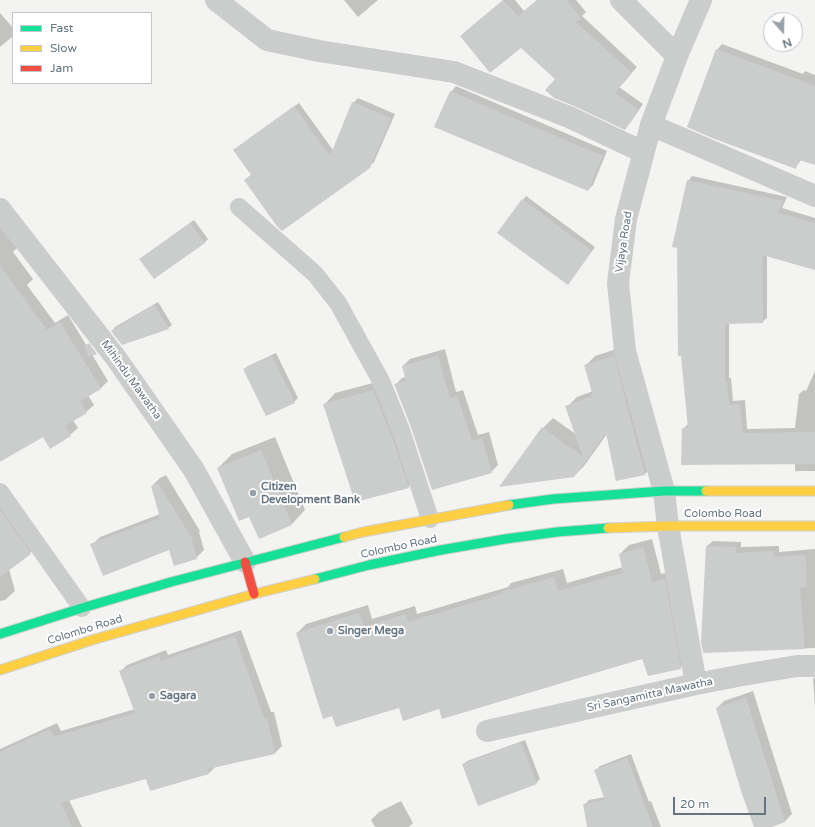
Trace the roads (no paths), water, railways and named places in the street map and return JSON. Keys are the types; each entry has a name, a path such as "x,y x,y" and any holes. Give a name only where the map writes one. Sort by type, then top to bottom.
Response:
{"main road":[{"name":"Colombo Road","path":"0,634 82,608 245,562 363,532 498,507 553,499 664,491 815,491"},
{"name":"Colombo Road","path":"0,670 92,640 254,594 369,565 441,550 557,532 668,526 815,526"},
{"path":"245,562 254,594"}],"street":[{"path":"216,0 267,40 319,51 454,72 569,117 643,152"},
{"path":"621,0 677,56"},
{"name":"Vijaya Road","path":"696,684 668,526 664,491 625,351 618,283 626,219 643,152 651,125 677,56 701,0"},
{"path":"651,125 815,196"},
{"name":"Mihindu Mawatha","path":"0,209 116,358 185,457 194,470 245,562"},
{"name":"Sri Sangamitta Mawatha","path":"487,731 696,684 797,666 815,666"}],"lane":[{"path":"239,207 315,274 338,303 381,381 400,430 430,519"},
{"path":"0,492 82,608"}],"place":[{"name":"Citizen Development Bank","path":"253,493"},
{"name":"Singer Mega","path":"330,631"},
{"name":"Sagara","path":"152,696"}]}
